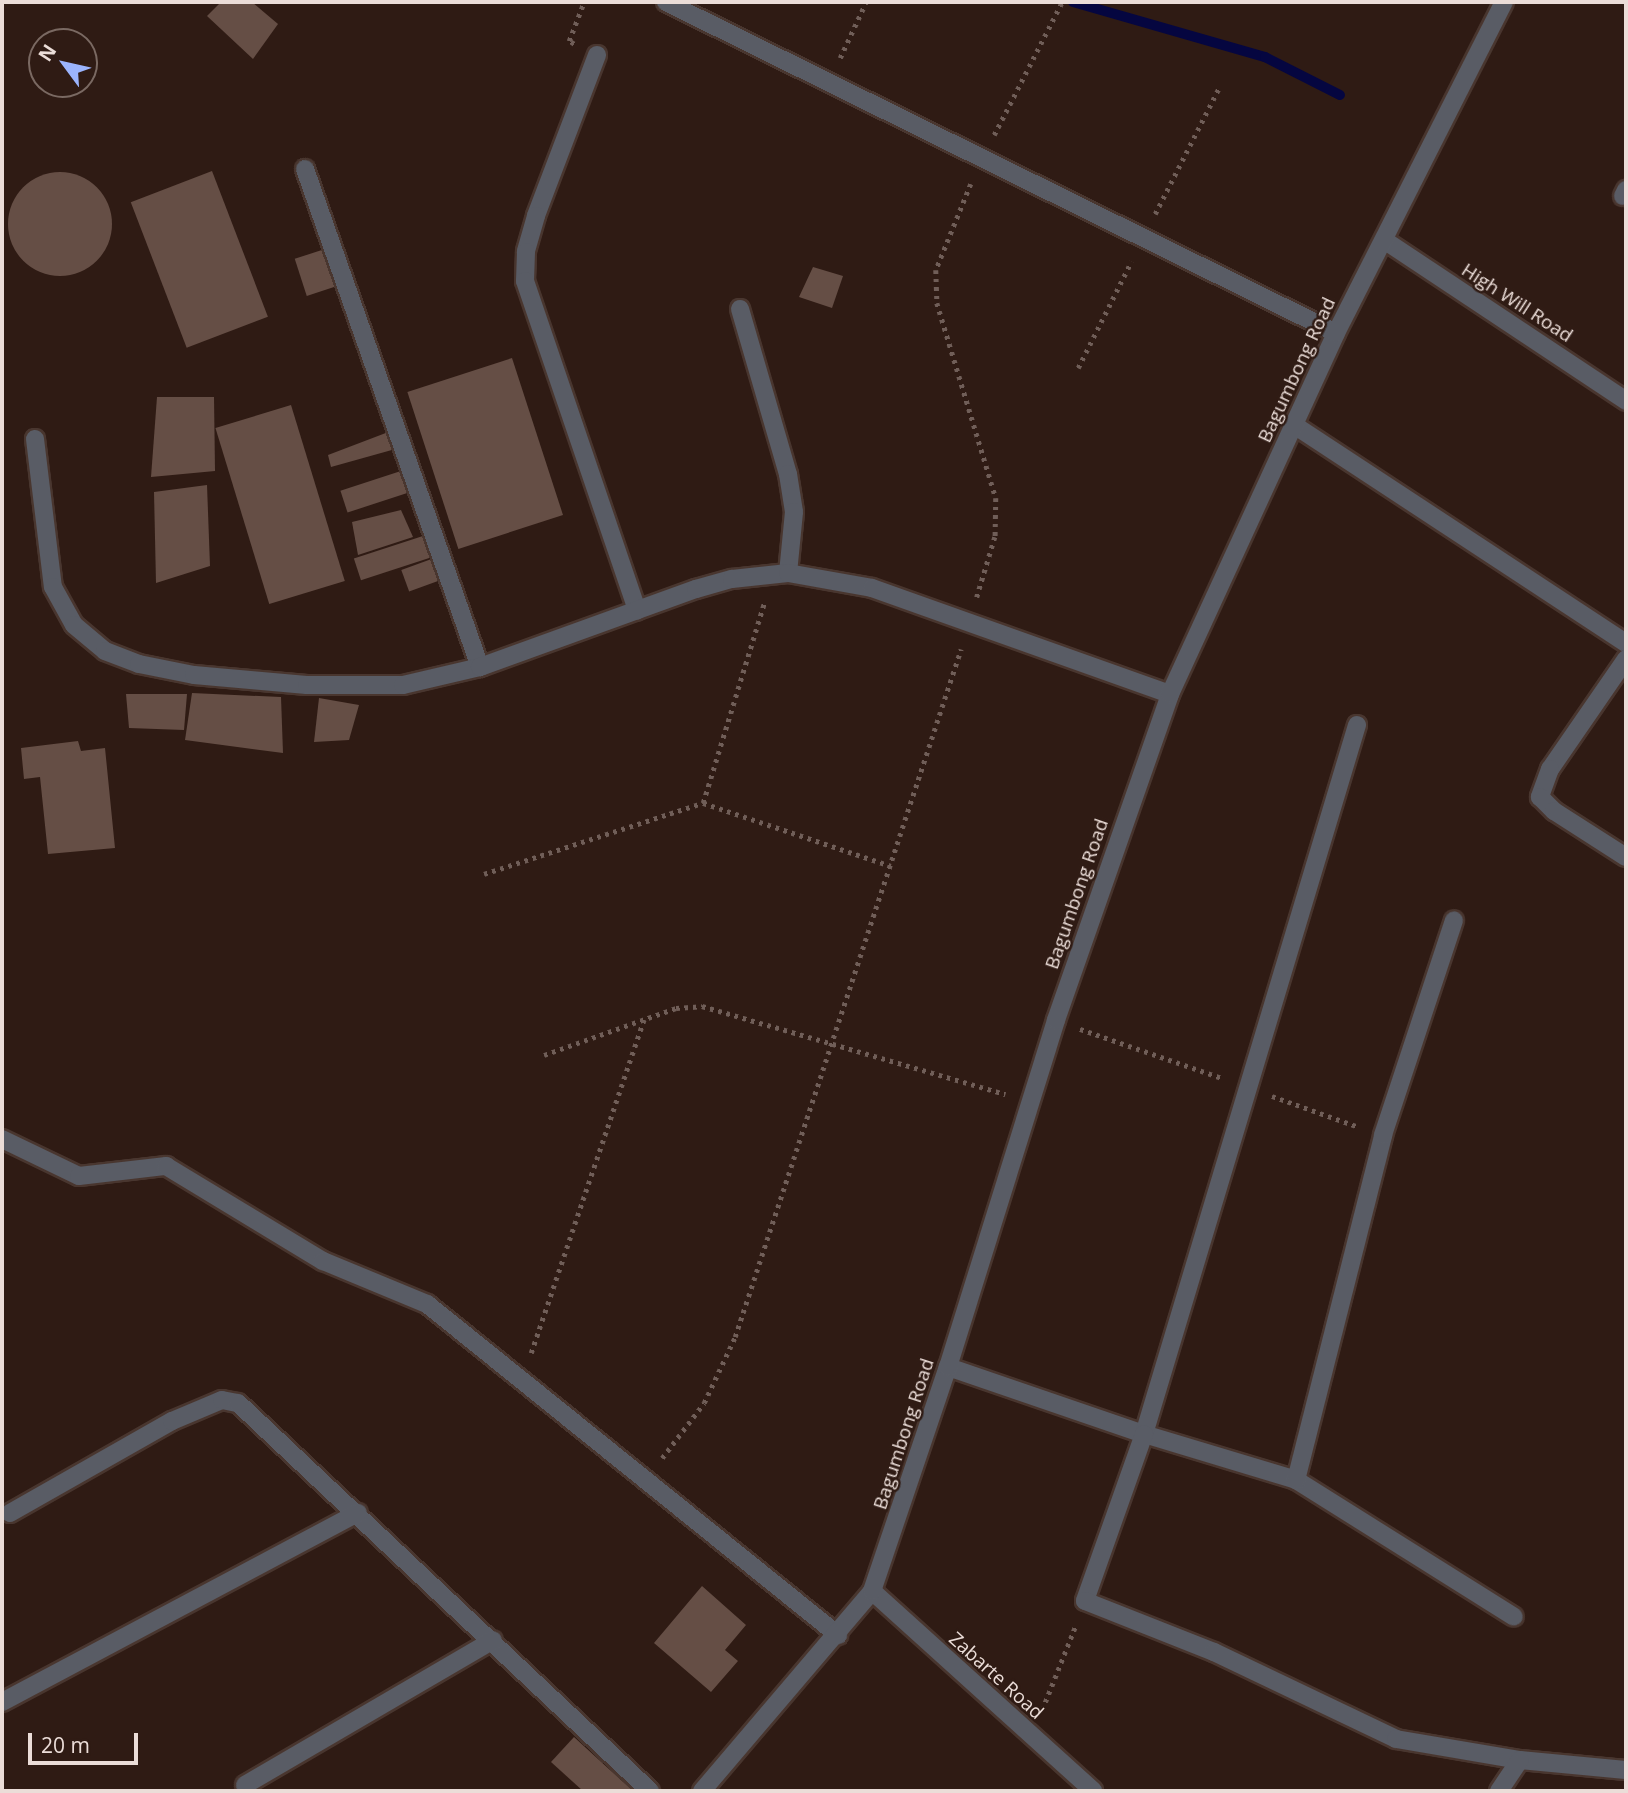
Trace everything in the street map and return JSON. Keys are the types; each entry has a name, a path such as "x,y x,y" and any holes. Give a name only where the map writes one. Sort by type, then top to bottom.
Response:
{"street":[{"path":"666,2 1336,333"},
{"name":"Bagumbong Road","path":"702,1791 872,1591 948,1367 1030,1101 1170,694 1336,333 1504,2"},
{"path":"597,55 536,216 526,252 525,281 637,610"},
{"path":"305,169 480,667"},
{"name":"High Will Road","path":"1384,240 1626,401"},
{"path":"740,309 788,474 794,512 780,574"},
{"path":"1294,425 1626,643"},
{"path":"35,439 53,586 74,625 105,651 139,664 194,675 307,685 403,684 480,667 732,579 780,574 846,582 970,621 1170,694"},
{"path":"1626,659 1550,769 1540,797 1554,811 1626,857"},
{"path":"1357,725 1144,1434 1085,1601 1214,1652 1396,1739 1520,1760 1626,1770"},
{"path":"1296,1480 1383,1135 1454,920"},
{"path":"2,1139 79,1176 146,1164 166,1166 183,1173 323,1261 427,1304 522,1377 838,1634"},
{"path":"948,1367 1144,1434 1296,1480 1514,1617"},
{"path":"10,1513 172,1421 222,1400 238,1404 358,1513 650,1791"},
{"path":"2,1702 358,1513"},
{"name":"Zabarte Road","path":"872,1591 1032,1737 1082,1787"},
{"path":"245,1784 493,1640"},
{"path":"1499,1791 1520,1760"}],"path":[{"path":"829,81 866,2"},
{"path":"646,1478 704,1403 722,1371 834,1042 970,621 998,517 937,303 936,270 983,157 1062,2"},
{"path":"1078,368 1219,88"},
{"path":"703,803 780,574"},
{"path":"484,874 703,803 891,866"},
{"path":"544,1055 644,1019 702,1006 834,1042 1030,1101"},
{"path":"522,1377 644,1019"},
{"path":"1032,1737 1085,1601"}],"building":[{"path":"221,2 252,2 278,24 253,59 207,16"},
{"path":"212,171 268,317 187,348 131,202"},
{"path":"60,172 80,176 97,187 108,204 112,224 108,244 97,261 80,272 60,276 40,272 23,261 12,244 8,224 12,204 23,187 40,176"},
{"path":"328,248 340,285 307,296 295,259"},
{"path":"813,267 843,276 832,308 799,297"},
{"path":"512,358 563,515 458,549 407,392"},
{"path":"157,397 214,397 215,471 151,477"},
{"path":"291,405 345,581 269,604 215,428"},
{"path":"391,431 399,448 331,467 328,455"},
{"path":"407,469 414,491 348,513 340,491"},
{"path":"207,485 210,566 156,583 154,492"},
{"path":"401,510 413,537 358,555 352,522"},
{"path":"429,534 436,556 361,580 354,558"},
{"path":"437,557 445,579 409,592 401,570"},
{"path":"192,693 281,697 283,753 185,740"},
{"path":"126,694 187,694 184,730 129,728"},
{"path":"319,698 359,705 349,740 314,742"},
{"path":"78,741 81,751 105,748 115,848 48,854 40,777 24,779 21,748"},
{"path":"702,1586 746,1625 725,1650 738,1661 711,1692 654,1643"},
{"path":"574,1737 633,1791 583,1791 551,1762"}],"waterway":[{"path":"1073,2 1265,57 1340,95"}]}
